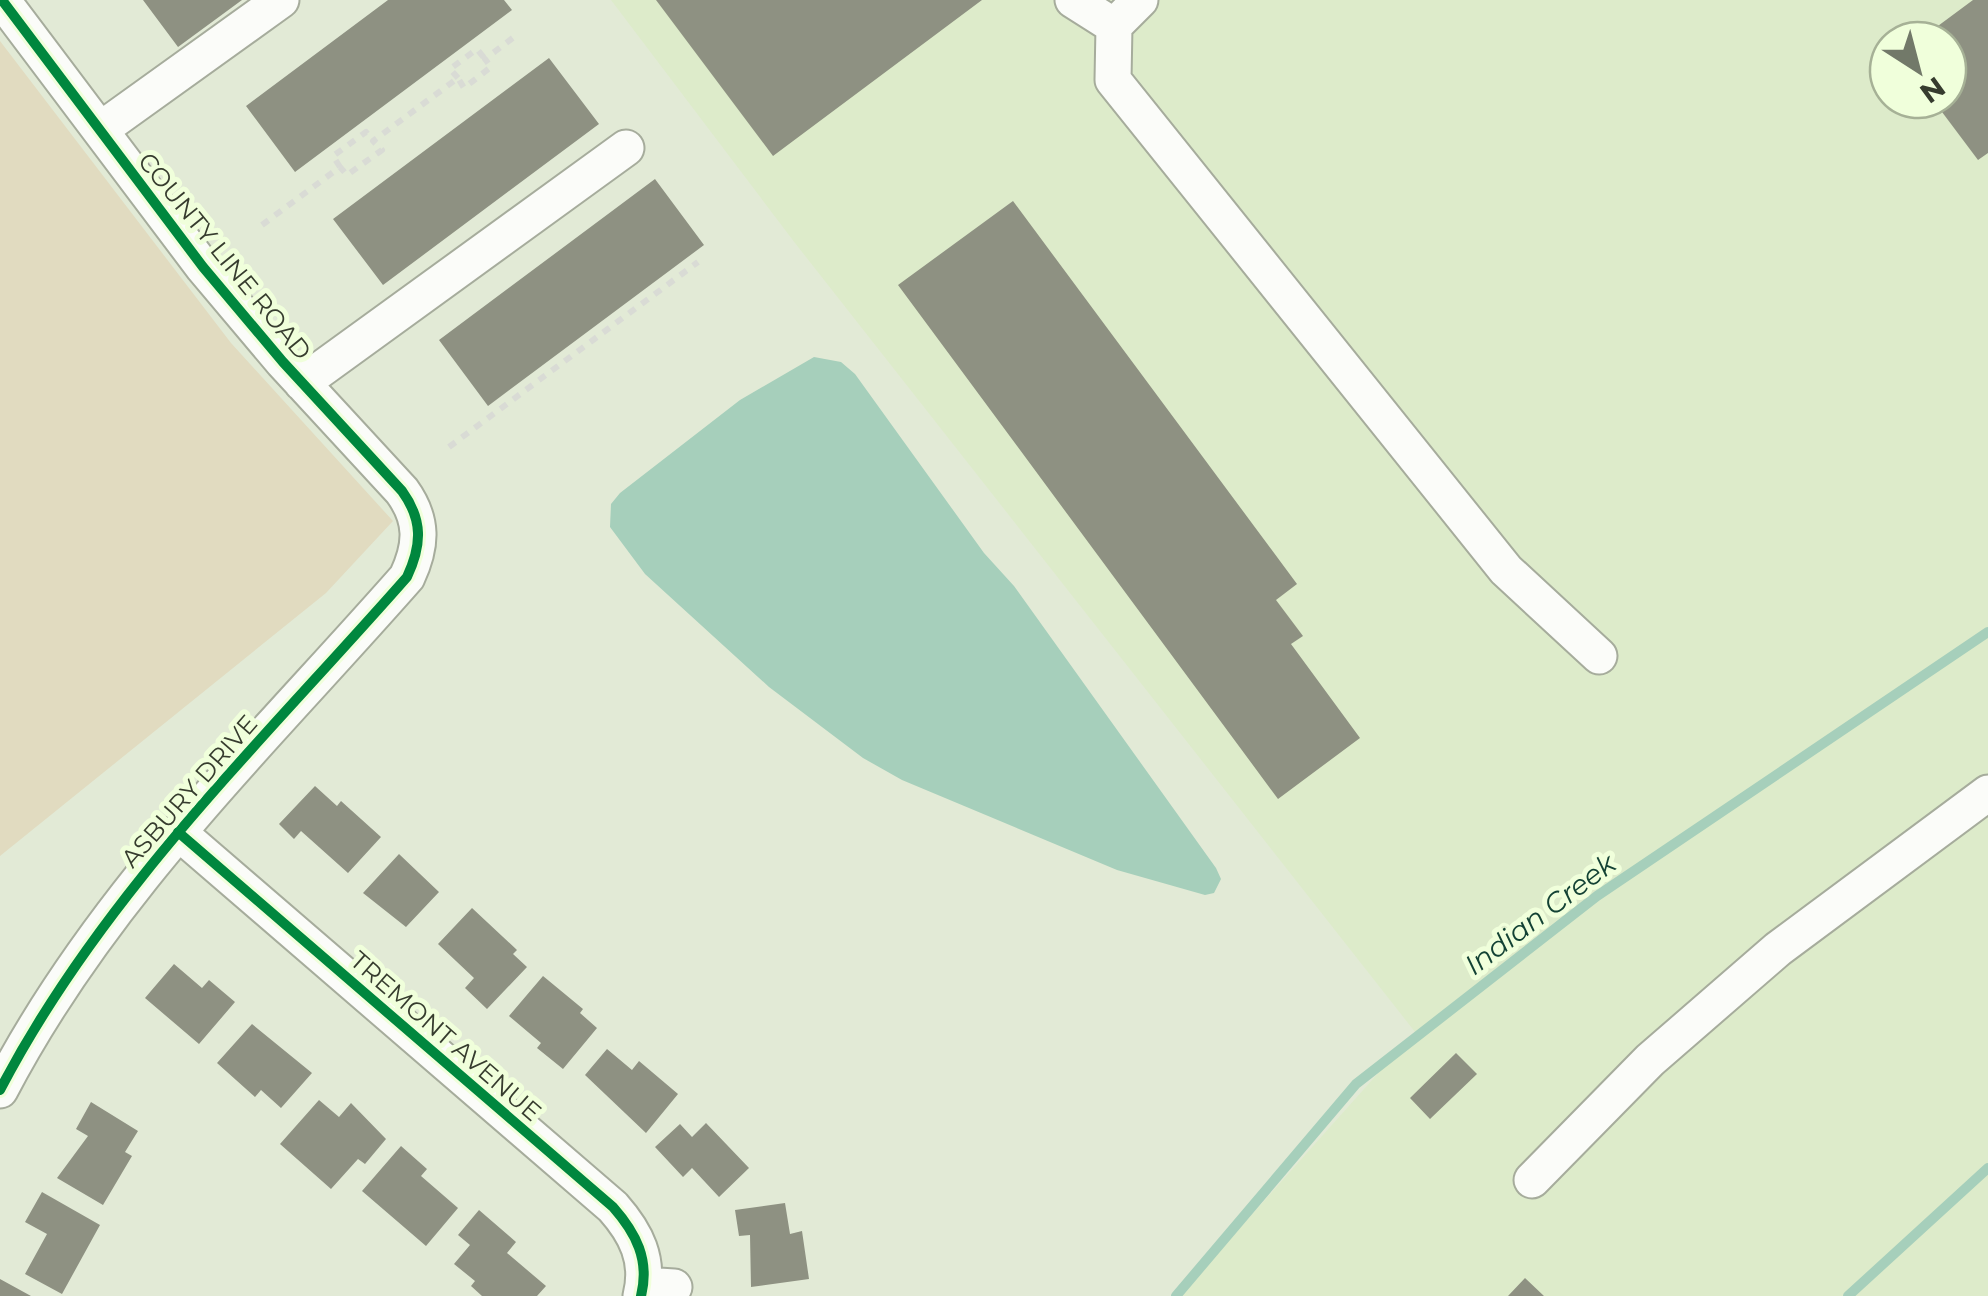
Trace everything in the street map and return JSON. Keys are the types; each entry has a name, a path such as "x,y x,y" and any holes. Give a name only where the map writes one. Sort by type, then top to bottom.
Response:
{"street":[{"name":"COUNTY LINE ROAD","path":"2,0 203,267 302,383 402,491 415,509 420,532"},
{"path":"100,130 280,0"},
{"path":"1073,0 1114,26"},
{"path":"1140,0 1114,26 1113,80 1506,570 1599,656"},
{"path":"302,383 626,148"},
{"name":"ASBURY DRIVE","path":"0,1090 80,958 178,832 406,577 418,555 420,532"},
{"path":"1532,1180 1650,1060 1778,949 1988,793"},
{"name":"TREMONT AVENUE","path":"178,832 613,1207 632,1230 653,1289"}],"path":[{"path":"484,59 514,37"},
{"path":"477,49 491,67 464,88 458,78 450,69 477,49"},
{"path":"374,141 458,78"},
{"path":"366,132 382,150 347,176 340,166 333,156 366,132"},
{"path":"262,225 340,166"},
{"path":"449,447 698,262"}],"shaded area":[{"path":"611,0 1988,0 1988,1296 1179,1296 1381,1070 1419,1037 795,243"},
{"path":"0,41 231,343 393,521 326,593 0,856"},
{"path":"814,357 841,362 855,374 984,553 1014,586 1216,868 1221,879 1214,893 1205,895 1117,870 902,780 863,758 769,687 645,574 610,527 611,504 740,400"}],"building":[{"path":"143,0 242,0 178,47"},
{"path":"388,0 504,0 512,10 295,172 246,106"},
{"path":"656,0 982,0 773,156"},
{"path":"1973,0 1988,0 1988,153 1978,160 1948,120 1968,120 1968,20 1946,20"},
{"path":"549,58 599,124 383,285 333,219"},
{"path":"655,179 704,245 488,406 439,340"},
{"path":"1013,201 1297,584 1276,600 1303,636 1291,644 1360,738 1278,799 898,285"},
{"path":"315,786 337,806 341,801 381,837 348,873 301,831 294,839 279,824"},
{"path":"399,854 439,892 406,927 363,893"},
{"path":"472,908 517,950 513,954 527,967 487,1009 465,988 474,978 438,944"},
{"path":"174,964 202,988 209,980 235,1002 199,1044 145,998"},
{"path":"543,976 583,1009 580,1013 597,1028 563,1069 537,1048 541,1043 509,1016"},
{"path":"252,1024 312,1073 281,1108 261,1090 255,1097 217,1063"},
{"path":"607,1049 632,1070 639,1061 678,1094 646,1133 585,1075"},
{"path":"1456,1053 1477,1074 1430,1119 1410,1098"},
{"path":"319,1100 339,1117 351,1103 386,1139 365,1164 358,1159 331,1189 280,1144"},
{"path":"91,1102 138,1131 125,1152 132,1156 103,1205 57,1178 88,1136 76,1129"},
{"path":"706,1123 749,1168 719,1197 692,1168 683,1177 655,1147 680,1124 692,1137"},
{"path":"401,1146 427,1169 421,1176 458,1208 426,1246 362,1191"},
{"path":"42,1192 100,1225 62,1294 25,1274 47,1234 25,1222"},
{"path":"785,1203 790,1234 802,1231 809,1279 751,1287 750,1235 739,1236 735,1210"},
{"path":"479,1210 516,1242 507,1253 546,1286 537,1296 482,1296 471,1286 475,1281 454,1264 470,1245 458,1235"},
{"path":"1525,1278 1544,1296 1508,1296"},
{"path":"0,1279 31,1296 0,1296"}],"waterway":[{"name":"Indian Creek","path":"1176,1296 1356,1084 1597,896 1988,632"},
{"path":"1848,1296 1988,1168"}],"cycle path":[{"path":"0,1090 86,950 188,822 407,577 418,543 414,512 402,491 283,362 203,267 2,0"},
{"path":"178,832 613,1207 639,1248 644,1271 641,1296"}]}
